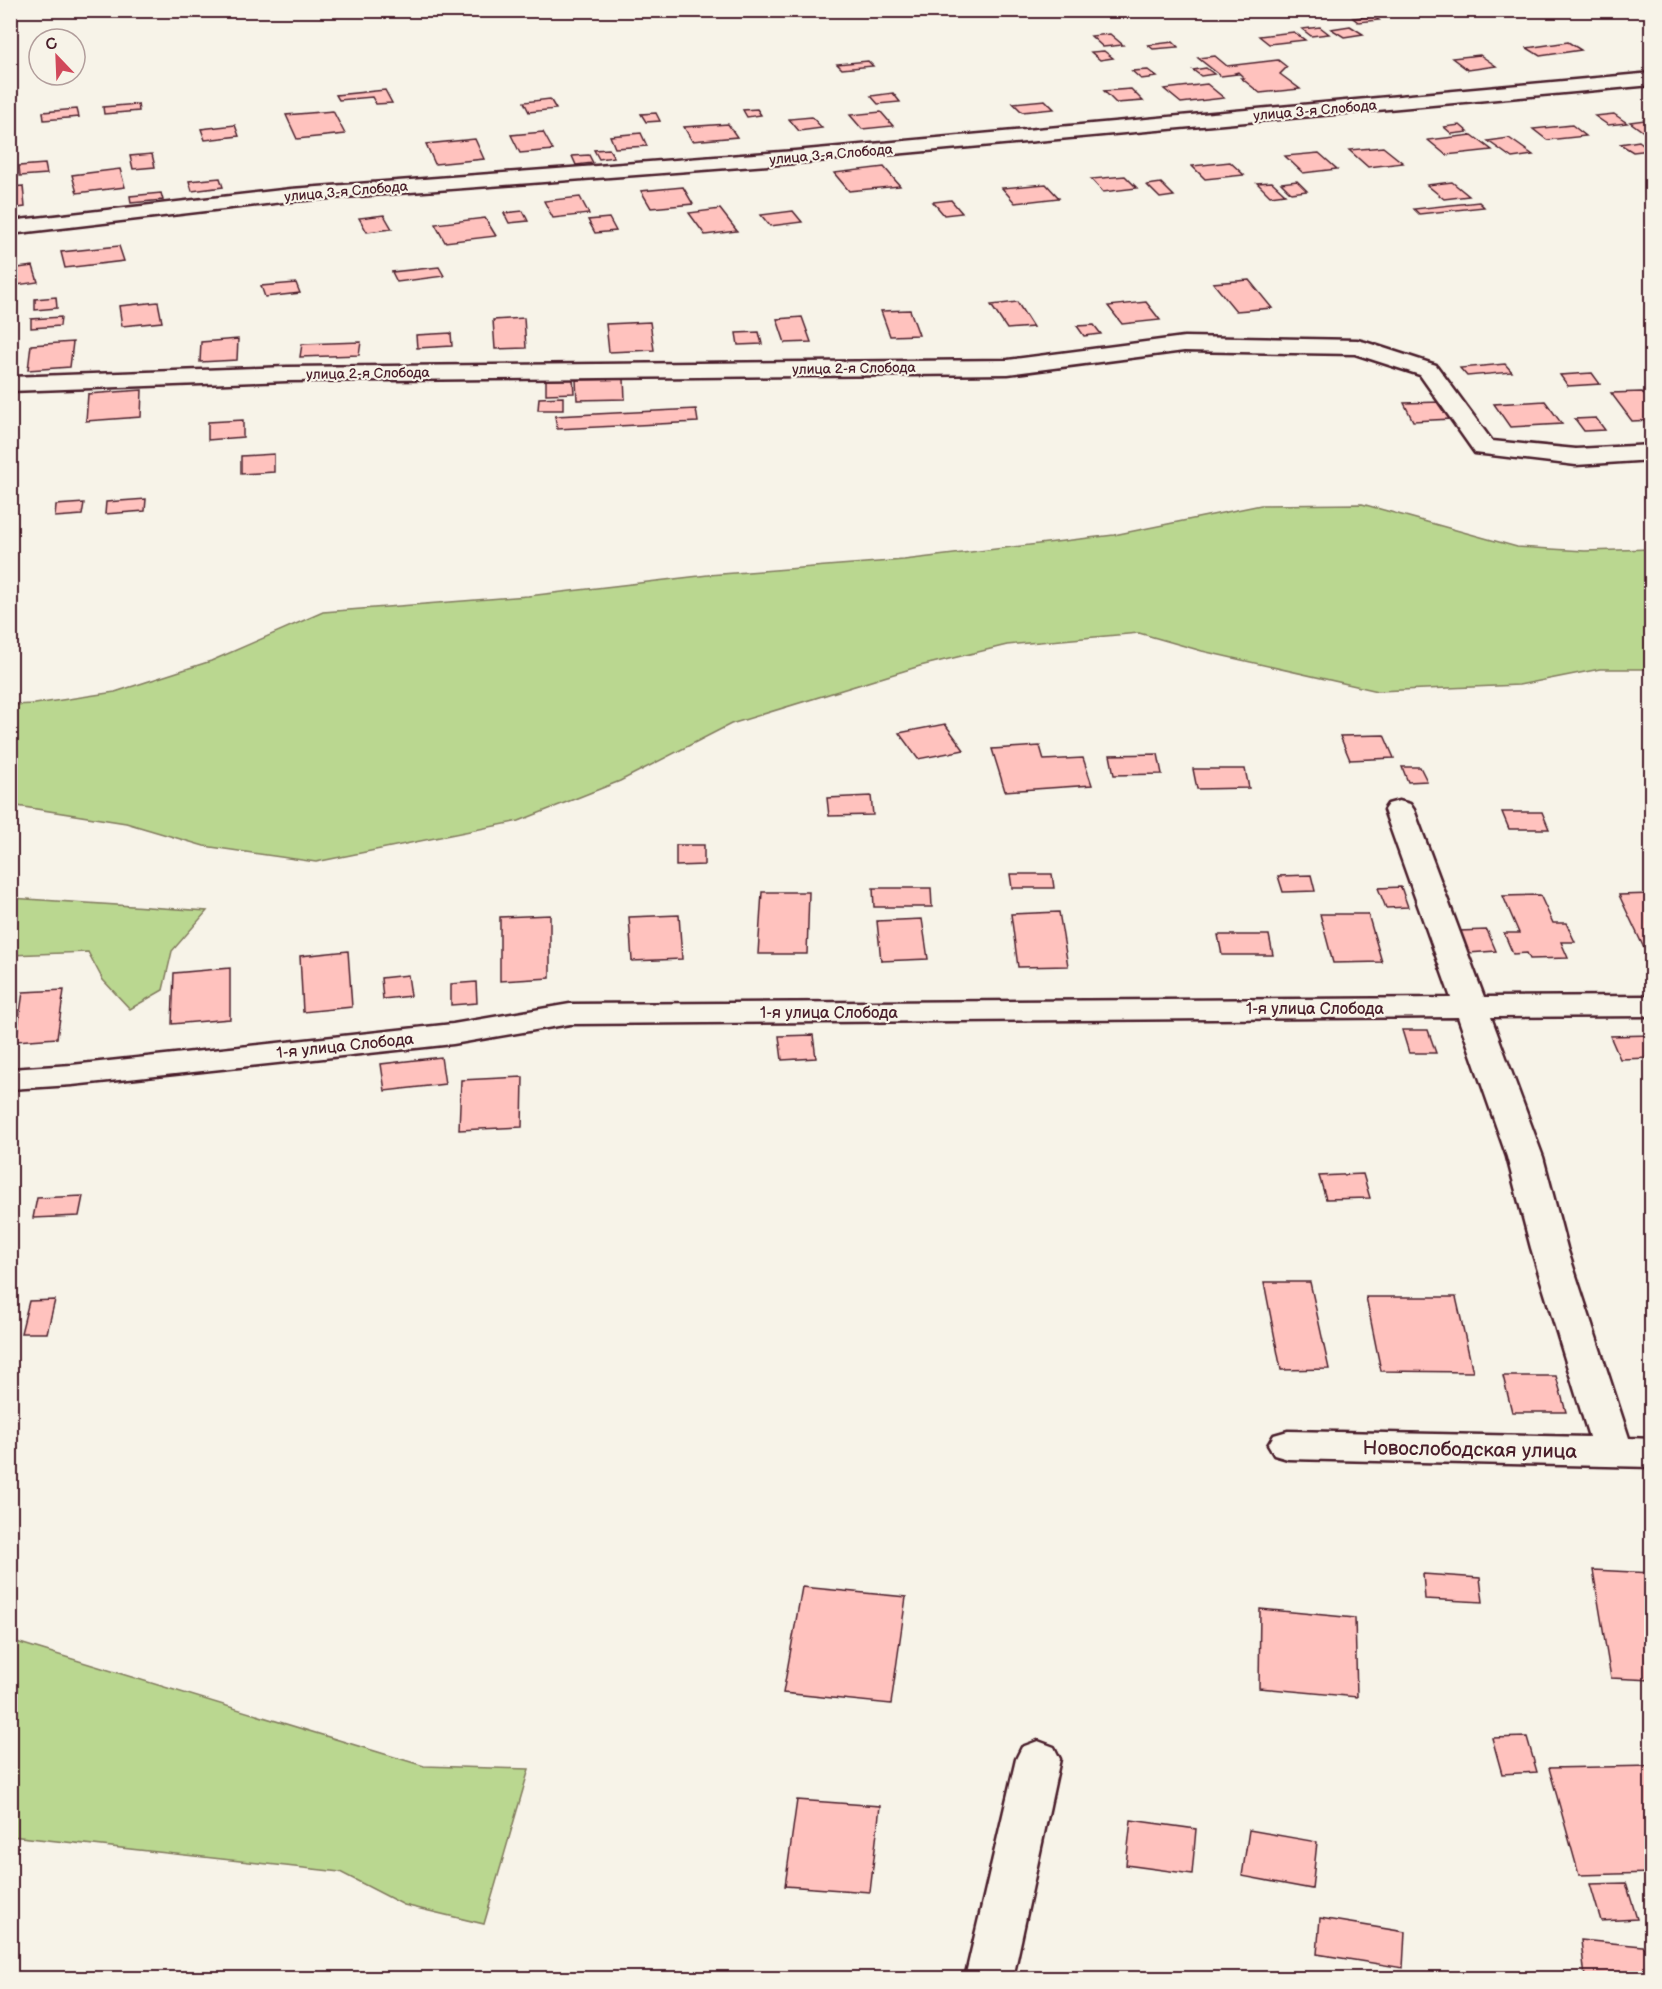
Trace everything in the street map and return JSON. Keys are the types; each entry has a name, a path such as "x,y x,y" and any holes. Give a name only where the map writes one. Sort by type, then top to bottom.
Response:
{"street":[{"name":"улица 3-я Слобода","path":"10,228 291,195 795,157 1652,79"},
{"name":"улица 2-я Слобода","path":"10,384 287,374 1008,367 1184,344 1358,347 1428,370 1484,448 1576,457 1652,452"},
{"path":"1399,810 1525,1157 1549,1248 1613,1452"},
{"name":"1-я улица Слобода","path":"10,1078 72,1075 453,1034 570,1014 1652,1006"},
{"name":"Новослободская улица","path":"1288,1445 1652,1453"},
{"path":"989,1978 1038,1759"}],"green space":[{"path":"1362,504 1517,547 1585,551 1651,549 1651,669 1600,669 1519,685 1378,691 1202,651 1139,633 1007,645 920,666 731,724 620,781 519,821 316,862 204,846 126,823 11,805 11,705 35,704 115,692 211,661 323,612 528,596 708,575 904,560 1114,535 1261,505"},
{"path":"10,898 207,911 172,951 163,990 130,1009 103,980 88,952 11,955"},
{"path":"10,1640 424,1766 529,1769 484,1924 404,1905 340,1872 11,1836"}],"building":[{"path":"1540,10 1576,10 1579,13 1547,15"},
{"path":"1373,16 1379,20 1358,22 1353,18"},
{"path":"1350,26 1363,34 1344,37 1331,29"},
{"path":"1320,27 1329,34 1311,36 1302,29"},
{"path":"1294,32 1305,40 1269,44 1259,36"},
{"path":"1110,34 1123,45 1103,47 1091,36"},
{"path":"1173,42 1178,47 1153,49 1148,45"},
{"path":"1568,42 1581,50 1540,56 1527,48"},
{"path":"1104,51 1113,58 1100,60 1091,52"},
{"path":"1480,55 1496,66 1468,70 1452,58"},
{"path":"1215,56 1227,66 1278,60 1287,67 1280,74 1300,89 1260,93 1241,78 1244,78 1238,72 1221,76 1198,58"},
{"path":"868,61 873,66 842,69 837,64"},
{"path":"1206,68 1214,74 1201,76 1193,70"},
{"path":"1148,70 1157,77 1141,79 1132,71"},
{"path":"1207,84 1224,98 1181,103 1164,89"},
{"path":"1131,89 1143,101 1116,103 1104,91"},
{"path":"385,90 392,103 376,104 372,97 339,100 336,95"},
{"path":"893,93 900,102 878,104 871,96"},
{"path":"550,99 556,109 529,112 524,102"},
{"path":"1045,100 1054,109 1022,112 1013,103"},
{"path":"138,104 139,111 104,114 103,107"},
{"path":"77,109 79,117 44,120 43,112"},
{"path":"757,109 761,115 747,117 743,110"},
{"path":"333,111 345,134 297,139 286,115"},
{"path":"881,112 893,126 862,129 850,115"},
{"path":"656,113 660,121 646,122 641,114"},
{"path":"1614,114 1627,123 1608,125 1595,116"},
{"path":"812,117 822,128 799,131 789,119"},
{"path":"1652,119 1652,138 1630,122"},
{"path":"728,124 737,137 692,141 684,127"},
{"path":"235,125 239,136 205,140 201,129"},
{"path":"1460,125 1468,132 1452,134 1444,127"},
{"path":"1572,125 1586,136 1547,140 1533,129"},
{"path":"543,132 553,150 520,153 511,135"},
{"path":"641,133 647,146 615,148 610,136"},
{"path":"1472,135 1492,150 1446,155 1428,140"},
{"path":"1509,138 1533,155 1512,158 1488,141"},
{"path":"475,139 484,159 435,164 426,144"},
{"path":"1639,141 1651,150 1633,152 1620,144"},
{"path":"1383,147 1403,163 1368,167 1349,150"},
{"path":"609,149 614,157 599,159 594,150"},
{"path":"1319,153 1337,169 1303,173 1285,156"},
{"path":"152,154 155,167 133,169 130,156"},
{"path":"589,155 593,163 576,165 572,156"},
{"path":"1230,162 1244,175 1205,179 1192,166"},
{"path":"45,164 47,174 20,176 19,166"},
{"path":"884,167 900,186 849,191 834,173"},
{"path":"120,169 125,187 77,193 72,175"},
{"path":"1125,176 1137,188 1103,192 1091,179"},
{"path":"220,178 223,187 192,191 189,181"},
{"path":"1297,181 1307,191 1291,193 1281,183"},
{"path":"1272,182 1285,194 1270,196 1257,183"},
{"path":"1452,182 1469,196 1444,199 1427,185"},
{"path":"1161,183 1174,196 1160,198 1147,185"},
{"path":"1046,184 1059,198 1015,203 1002,188"},
{"path":"23,186 25,207 10,209 10,187"},
{"path":"683,187 693,204 651,208 641,191"},
{"path":"161,193 163,200 131,203 130,196"},
{"path":"580,197 589,214 553,218 544,201"},
{"path":"951,200 962,213 944,215 933,202"},
{"path":"1479,202 1484,207 1419,214 1414,209"},
{"path":"720,209 737,231 705,235 689,213"},
{"path":"523,211 528,221 509,223 504,213"},
{"path":"793,211 802,222 770,226 761,215"},
{"path":"384,215 392,229 367,232 359,218"},
{"path":"485,218 496,236 445,242 435,224"},
{"path":"609,218 616,231 595,233 588,220"},
{"path":"119,246 124,261 65,268 61,252"},
{"path":"33,266 38,282 10,286 10,269"},
{"path":"439,267 444,276 397,282 392,272"},
{"path":"1249,280 1272,308 1236,311 1213,283"},
{"path":"296,283 300,293 265,297 261,286"},
{"path":"56,297 57,308 35,310 35,299"},
{"path":"158,302 162,322 122,326 119,306"},
{"path":"1017,302 1033,327 1007,329 991,305"},
{"path":"1146,302 1160,320 1122,324 1108,306"},
{"path":"910,310 919,335 890,336 881,311"},
{"path":"61,317 60,326 31,328 31,319"},
{"path":"802,317 811,342 785,343 777,319"},
{"path":"524,318 526,348 495,349 493,320"},
{"path":"650,322 654,350 609,352 606,324"},
{"path":"1094,325 1101,334 1084,336 1077,326"},
{"path":"759,332 762,344 738,345 736,333"},
{"path":"451,333 452,346 417,348 416,335"},
{"path":"238,339 237,360 200,362 201,342"},
{"path":"73,342 70,367 28,370 31,345"},
{"path":"361,342 359,355 300,357 302,344"},
{"path":"1505,364 1512,372 1467,376 1460,368"},
{"path":"1592,373 1600,384 1568,386 1560,375"},
{"path":"573,379 574,393 546,394 546,380"},
{"path":"624,379 625,399 577,400 576,380"},
{"path":"142,390 141,417 86,421 88,394"},
{"path":"1642,392 1652,404 1652,420 1632,421 1611,393"},
{"path":"563,397 563,410 538,410 539,398"},
{"path":"1545,401 1562,424 1510,427 1494,404"},
{"path":"1442,402 1451,419 1413,421 1404,403"},
{"path":"696,409 698,422 557,429 555,416"},
{"path":"1596,418 1605,430 1584,431 1575,419"},
{"path":"243,420 243,437 208,440 208,422"},
{"path":"274,454 274,472 241,474 241,456"},
{"path":"146,499 145,511 105,514 106,502"},
{"path":"84,503 82,515 55,517 56,505"},
{"path":"945,724 964,750 918,759 899,733"},
{"path":"1384,735 1394,758 1350,760 1340,736"},
{"path":"1040,746 1044,760 1083,758 1092,785 1005,791 992,749"},
{"path":"1158,754 1162,774 1114,775 1110,755"},
{"path":"1402,767 1420,767 1427,781 1408,782"},
{"path":"1193,769 1245,769 1249,788 1197,789"},
{"path":"871,796 873,815 829,816 827,798"},
{"path":"1502,812 1542,812 1549,829 1509,829"},
{"path":"676,845 704,845 704,865 676,866"},
{"path":"1010,874 1052,874 1054,888 1012,888"},
{"path":"1311,875 1315,891 1283,892 1278,876"},
{"path":"1401,887 1408,907 1386,908 1378,888"},
{"path":"873,888 931,888 932,907 874,907"},
{"path":"762,892 809,892 807,954 758,954"},
{"path":"1652,894 1652,963 1651,963 1619,895"},
{"path":"1540,895 1553,923 1566,923 1575,942 1561,942 1568,958 1530,959 1527,953 1513,954 1504,933 1519,933 1503,896"},
{"path":"1059,912 1068,966 1018,967 1011,914"},
{"path":"1320,914 1368,914 1382,962 1333,963"},
{"path":"550,915 550,978 500,981 500,917"},
{"path":"679,915 682,959 632,961 629,917"},
{"path":"922,919 928,959 881,961 877,921"},
{"path":"1487,930 1496,951 1468,953 1459,931"},
{"path":"1218,935 1269,935 1273,955 1222,955"},
{"path":"348,951 352,1007 303,1012 300,956"},
{"path":"230,968 230,1019 172,1024 174,973"},
{"path":"408,975 411,996 383,999 381,978"},
{"path":"476,982 477,1003 451,1005 451,984"},
{"path":"64,990 57,1038 16,1041 23,992"},
{"path":"1402,1030 1428,1030 1436,1053 1409,1053"},
{"path":"813,1035 816,1058 782,1060 779,1036"},
{"path":"1652,1035 1652,1058 1620,1059 1610,1036"},
{"path":"441,1057 445,1084 385,1091 381,1064"},
{"path":"523,1077 522,1127 459,1130 461,1080"},
{"path":"1363,1174 1370,1198 1326,1199 1319,1176"},
{"path":"83,1196 79,1216 33,1218 37,1198"},
{"path":"1264,1282 1310,1282 1329,1369 1281,1370"},
{"path":"1366,1297 1456,1297 1473,1372 1381,1371"},
{"path":"55,1300 47,1333 21,1333 29,1301"},
{"path":"1503,1376 1556,1376 1566,1412 1512,1412"},
{"path":"1593,1570 1652,1573 1652,1680 1611,1678"},
{"path":"1423,1574 1480,1578 1483,1602 1425,1599"},
{"path":"802,1587 906,1597 891,1704 783,1693"},
{"path":"1260,1609 1355,1618 1357,1697 1259,1688"},
{"path":"1527,1737 1537,1772 1502,1774 1492,1738"},
{"path":"1652,1766 1652,1873 1579,1875 1549,1768"},
{"path":"797,1800 880,1806 870,1892 785,1886"},
{"path":"1131,1820 1196,1829 1192,1874 1126,1865"},
{"path":"1249,1830 1317,1842 1312,1889 1242,1876"},
{"path":"1626,1883 1637,1919 1601,1921 1590,1884"},
{"path":"1320,1918 1405,1932 1403,1968 1317,1954"},
{"path":"1581,1940 1652,1947 1652,1978 1585,1978"}]}
